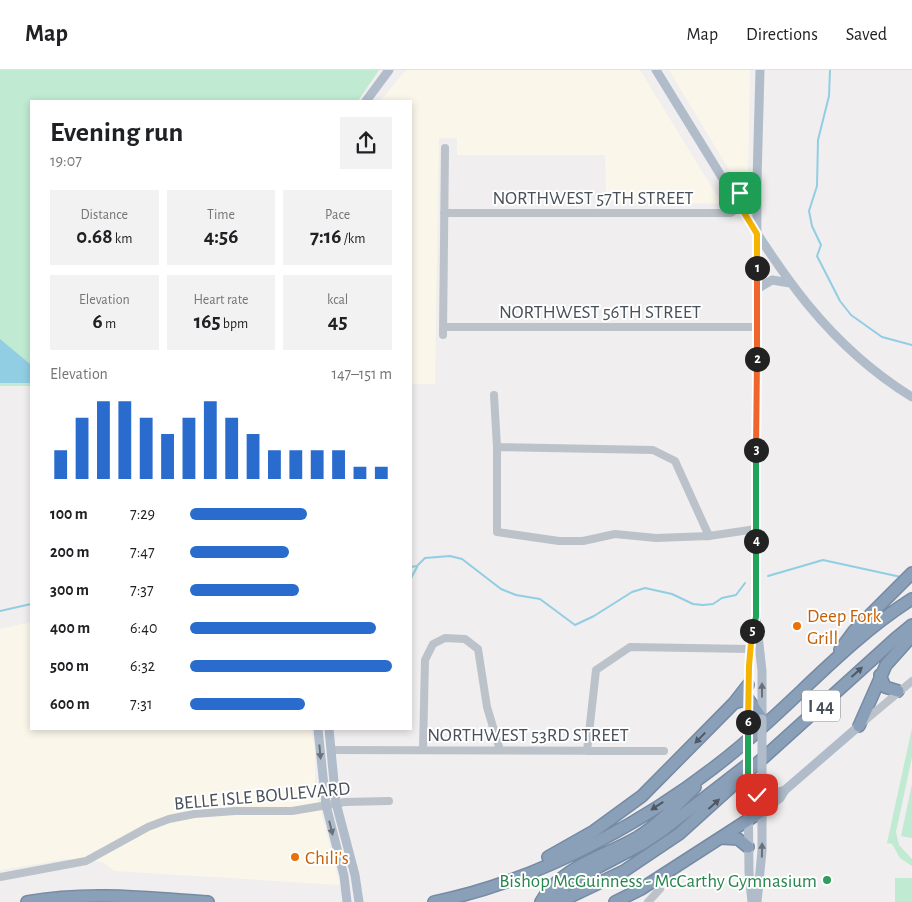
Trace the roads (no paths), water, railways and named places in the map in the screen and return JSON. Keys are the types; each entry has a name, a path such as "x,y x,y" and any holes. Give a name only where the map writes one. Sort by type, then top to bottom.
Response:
{"highway":[{"path":"819,676 854,631 912,573"},
{"name":"I 44","path":"434,902 507,881 578,851 625,826 712,769 742,745 865,634 909,601"},
{"name":"I 44","path":"557,902 624,871 679,834 895,638 912,626"},
{"path":"859,726 874,695 880,675 890,658 912,636"},
{"path":"880,675 884,687 898,690"},
{"path":"507,881 594,831 624,810 659,780 734,703 748,685"},
{"path":"734,703 748,699 761,713"},
{"path":"557,902 568,883 634,848 663,830 790,734"},
{"path":"541,902 551,887 570,872 613,851 659,822 712,769"},
{"path":"615,902 641,889 762,811"},
{"path":"719,838 738,839 748,847"},
{"path":"27,902 87,895 208,902"},
{"path":"99,902 136,897"}],"main road":[{"path":"367,100 389,70"},
{"path":"656,70 740,207 790,283 836,338 864,364 912,398"},
{"path":"752,902 748,847 748,685 750,649 756,617 757,187 760,70"},
{"path":"732,193 745,192 757,187"},
{"path":"757,289 772,280 790,283"},
{"path":"756,617 760,634 762,774 762,851 757,902"},
{"path":"762,811 859,726"},
{"path":"318,730 326,805 344,876 347,902"},
{"path":"329,730 336,803 355,875 359,902"},
{"path":"749,784 762,798"},
{"path":"762,784 771,793 782,794"},
{"path":"762,798 782,794"}],"street":[{"path":"444,213 445,148"},
{"name":"NORTHWEST 57TH STREET","path":"444,213 731,213 740,207"},
{"name":"NORTHWEST 56TH STREET","path":"444,213 443,331 757,327"},
{"path":"494,395 497,447 496,532 558,541 583,541 615,534 656,538 709,536 756,529"},
{"path":"497,447 652,450 675,461 709,536"},
{"path":"423,750 425,660 433,644 445,638 465,639 478,649 487,707 500,750"},
{"path":"587,751 596,670 630,647 750,649"},
{"path":"859,726 898,690 912,681"},
{"name":"NORTHWEST 53RD STREET","path":"331,750 664,751"},
{"name":"BELLE ISLE BOULEVARD","path":"0,878 86,860 148,827 169,819 194,814 235,810 292,812 336,803 389,802"},
{"path":"648,902 660,890"}],"water":[{"path":"0,339 30,364 30,383 0,383"}],"waterway":[{"path":"830,70 829,96 818,140 817,186 809,211 812,226 821,245 817,256 840,301 851,315 882,337 912,345"},
{"path":"412,567 417,566 425,558 450,556 462,559 501,589 516,595 540,599 575,625 594,616 632,592 645,588 672,594 693,604 703,605 713,604 722,598 736,595 745,583"},
{"path":"768,576 823,560 901,577"},
{"path":"412,576 417,567"},
{"path":"0,611 30,604"}],"place":[{"name":"Deep Fork Grill","path":"797,626"},
{"name":"Chili's","path":"295,857"},
{"name":"Bishop McGuinness - McCarthy Gymnasium","path":"827,880"}]}
